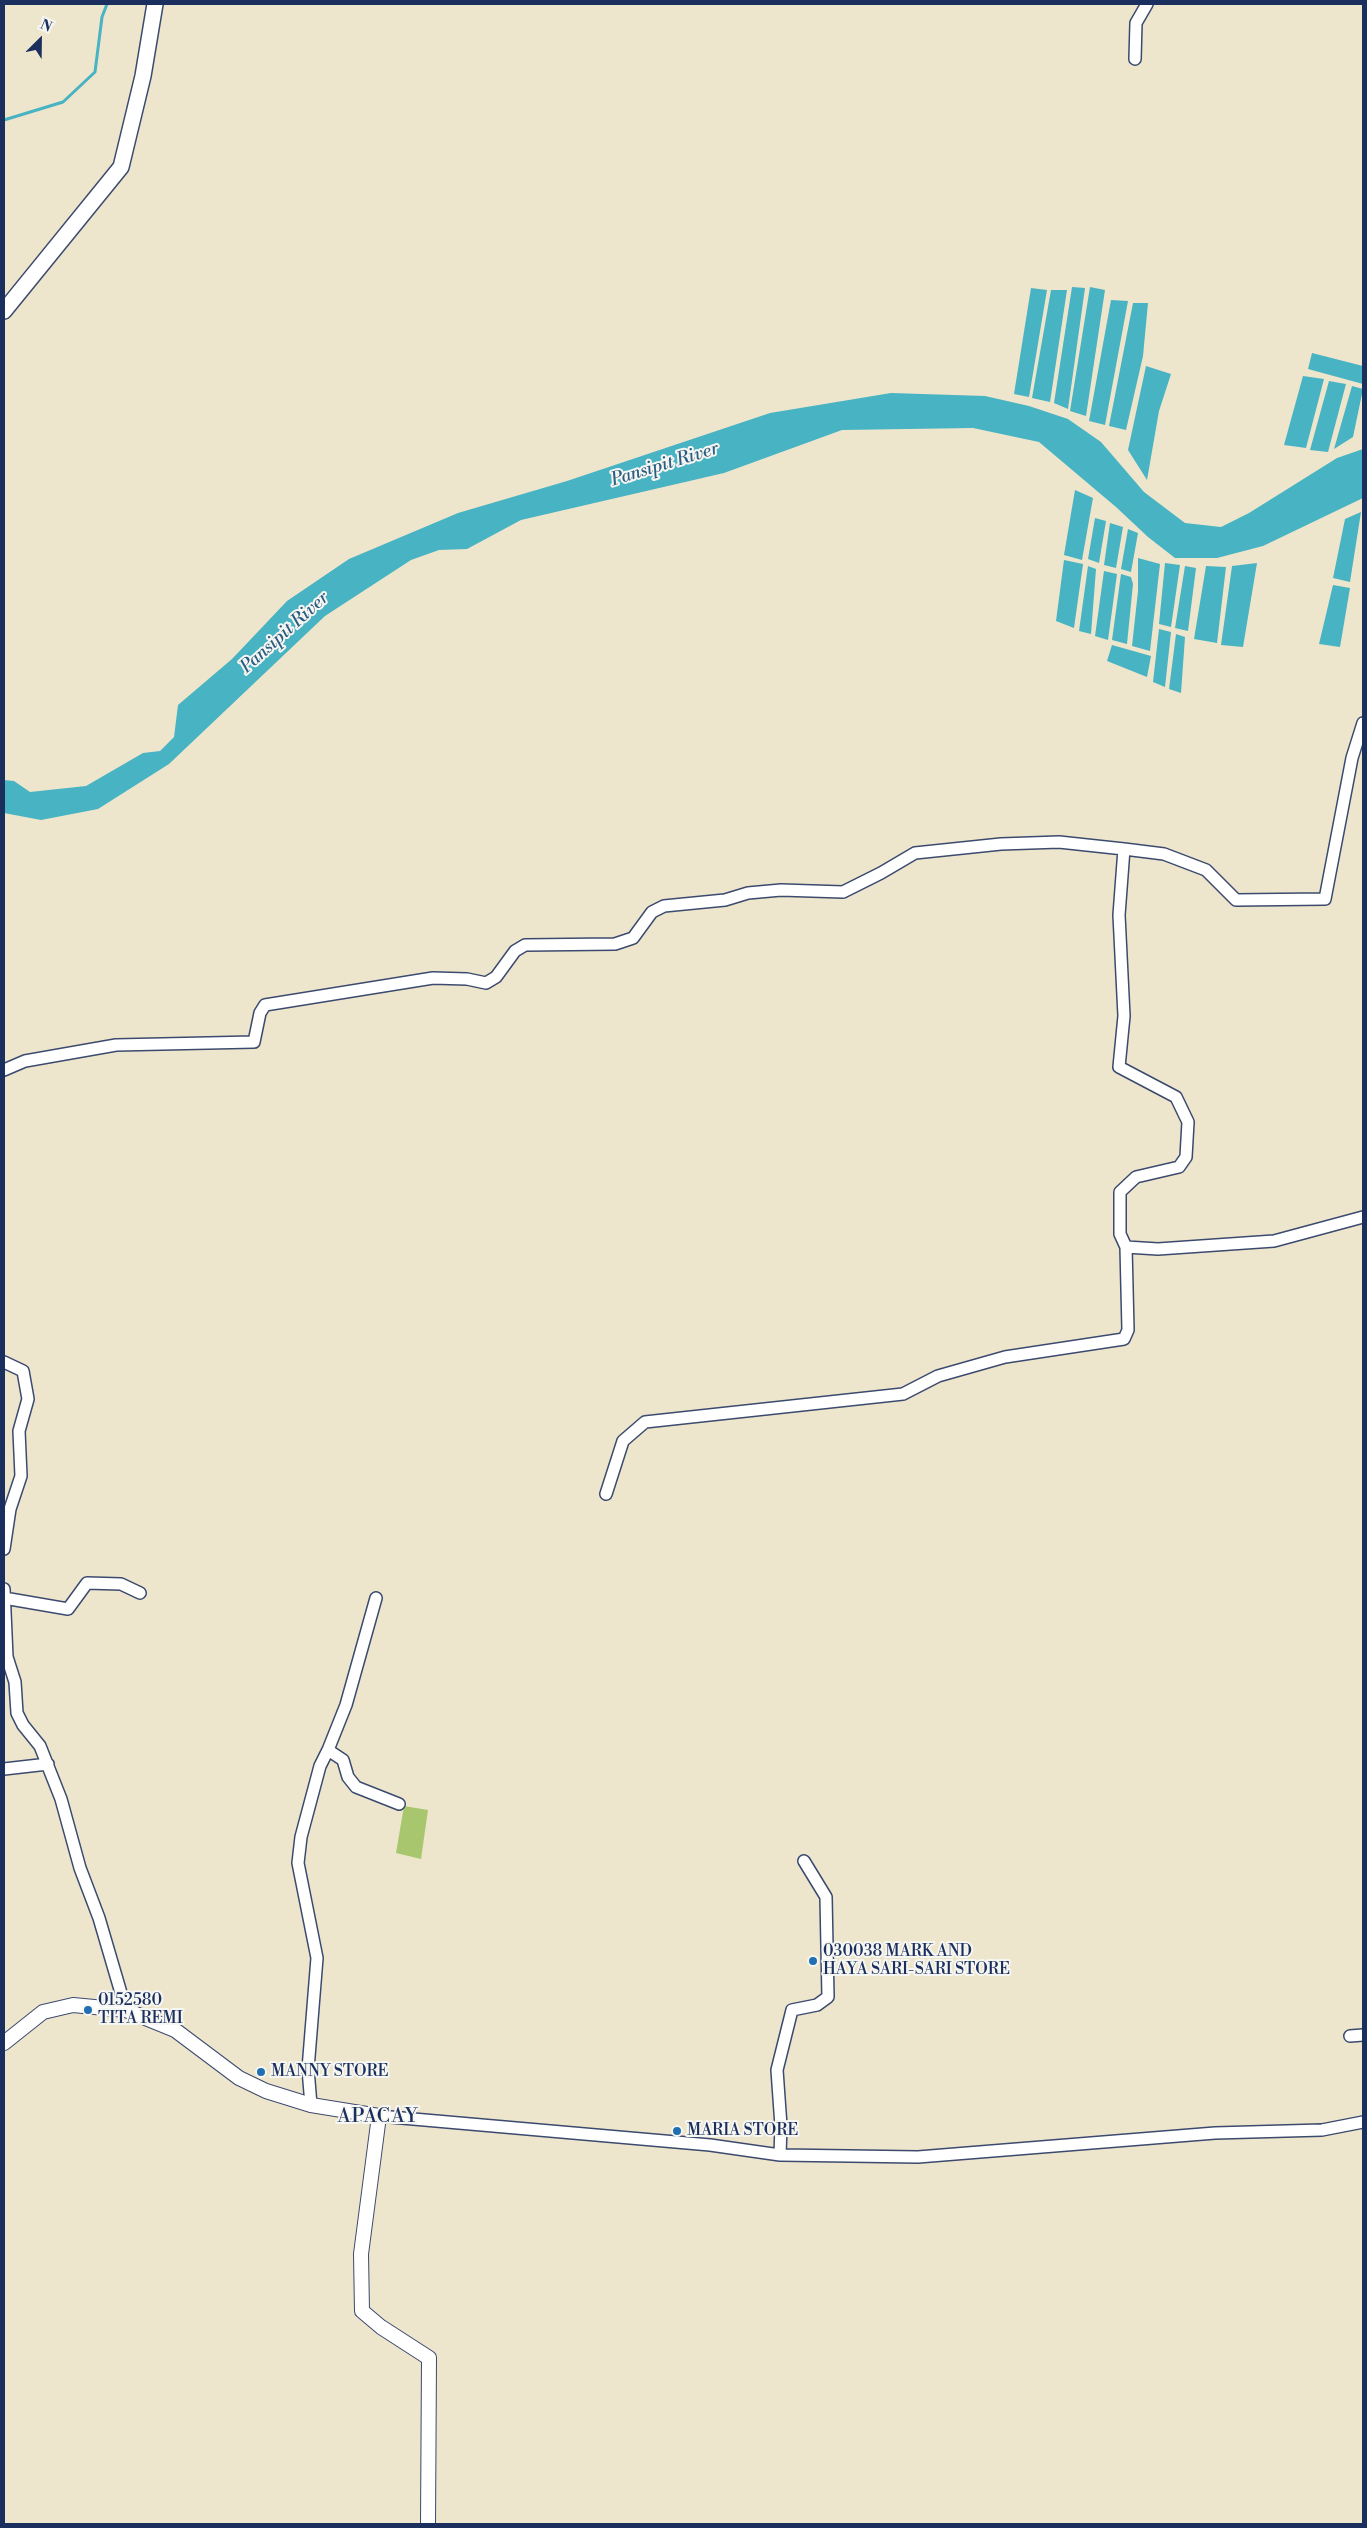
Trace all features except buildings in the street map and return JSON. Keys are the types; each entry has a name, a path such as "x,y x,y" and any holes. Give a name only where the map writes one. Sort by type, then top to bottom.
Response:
{"main road":[{"path":"4,312 121,167 143,76 155,4"}],"street":[{"path":"1135,59 1136,23 1148,4"},
{"path":"4,1070 25,1061 116,1045 254,1042 260,1013 265,1006 432,978 467,979 486,983 496,977 515,951 525,945 615,944 633,938 652,912 664,906 725,900 748,893 773,891 843,892 882,873 915,853 1001,844 1059,842 1124,849 1164,854 1206,870 1236,900 1325,898 1352,758 1363,723"},
{"path":"606,1494 624,1441 646,1422 903,1394 938,1376 1005,1357 1124,1339 1128,1330 1126,1247 1120,1234 1120,1192 1136,1177 1179,1167 1186,1157 1188,1122 1176,1098 1119,1067 1124,1016 1119,914 1124,849"},
{"path":"1126,1247 1158,1249 1274,1241 1363,1217"},
{"path":"4,1362 23,1371 28,1399 19,1431 21,1476 10,1509 4,1549"},
{"path":"4,1598 68,1608 87,1583 121,1584 140,1593"},
{"path":"4,1589 7,1657 15,1682 18,1713 23,1725 40,1746 61,1799 80,1868 99,1918 126,2010"},
{"path":"312,2105 308,2069 317,1958 298,1863 301,1837 320,1766 346,1705 376,1598"},
{"path":"328,1750 343,1760 348,1777 356,1787 400,1804"},
{"path":"4,1769 48,1764"},
{"path":"780,2155 782,2126 777,2070 792,2010 817,2005 828,1996 826,1897 804,1861"},
{"path":"4,2043 43,2012 73,2005 126,2010 175,2030 239,2078 266,2091 312,2105 379,2116 700,2144 780,2155 918,2157 1214,2133 1322,2130 1363,2122"},
{"path":"1350,2036 1363,2035"},
{"path":"379,2116 361,2254 362,2311 381,2327 429,2358 428,2524"}],"green space":[{"path":"404,1806 428,1810 421,1859 396,1853"}],"water":[{"path":"1072,287 1085,288 1068,409 1054,403"},
{"path":"1090,287 1105,290 1086,416 1070,411"},
{"path":"1031,288 1047,290 1029,397 1014,394"},
{"path":"1051,290 1067,290 1050,402 1032,398"},
{"path":"1111,300 1128,301 1105,425 1089,421"},
{"path":"1133,303 1148,303 1143,356 1126,430 1109,426"},
{"path":"1312,353 1363,366 1363,384 1308,369"},
{"path":"1146,366 1171,374 1159,411 1147,480 1128,450"},
{"path":"1303,376 1324,379 1306,448 1284,445"},
{"path":"1329,381 1346,384 1328,452 1310,450"},
{"path":"1352,386 1363,389 1353,437 1334,449"},
{"name":"Pansipit River","path":"891,393 985,396 1029,406 1068,419 1101,442 1144,492 1185,523 1221,527 1249,513 1337,458 1363,449 1363,498 1263,546 1217,558 1175,558 1148,537 1116,507 1039,442 973,428 842,430 724,473 521,520 467,549 439,550 411,560 325,616 169,764 98,809 41,820 4,813 4,780 14,781 30,792 86,786 143,753 160,751 174,737 178,705 232,659 287,601 349,559 458,513 567,481 770,413"},
{"path":"1075,490 1093,498 1082,560 1064,555"},
{"path":"1361,512 1350,582 1333,578 1345,519"},
{"path":"1095,518 1106,521 1099,563 1088,559"},
{"path":"1110,523 1123,527 1116,568 1104,565"},
{"path":"1128,529 1138,533 1131,572 1121,569"},
{"path":"1138,558 1160,564 1150,651 1132,646 1138,591"},
{"path":"1064,560 1083,564 1074,628 1056,621"},
{"path":"1165,563 1180,565 1171,627 1159,624"},
{"path":"1257,563 1243,647 1221,645 1232,566"},
{"path":"1088,566 1096,569 1091,634 1079,631"},
{"path":"1185,566 1196,568 1188,631 1175,628"},
{"path":"1206,566 1226,567 1217,643 1194,639"},
{"path":"1104,571 1117,574 1108,640 1095,636"},
{"path":"1121,574 1131,577 1133,584 1127,644 1112,640"},
{"path":"1333,585 1350,588 1340,647 1319,644"},
{"path":"1159,629 1171,632 1165,687 1153,682"},
{"path":"1176,634 1185,637 1181,693 1169,689"},
{"path":"1112,645 1151,656 1147,677 1107,661"}],"waterway":[{"path":"4,120 63,102 95,72 102,17 107,4"}],"place":[{"name":"030038 MARK AND HAYA SARI-SARI STORE","path":"813,1961"},
{"name":"0152580 TITA REMI","path":"88,2010"},
{"name":"MANNY STORE","path":"261,2072"},
{"name":"MARIA STORE","path":"677,2131"}],"district":[{"name":"APACAY","path":"378,2117"}]}
